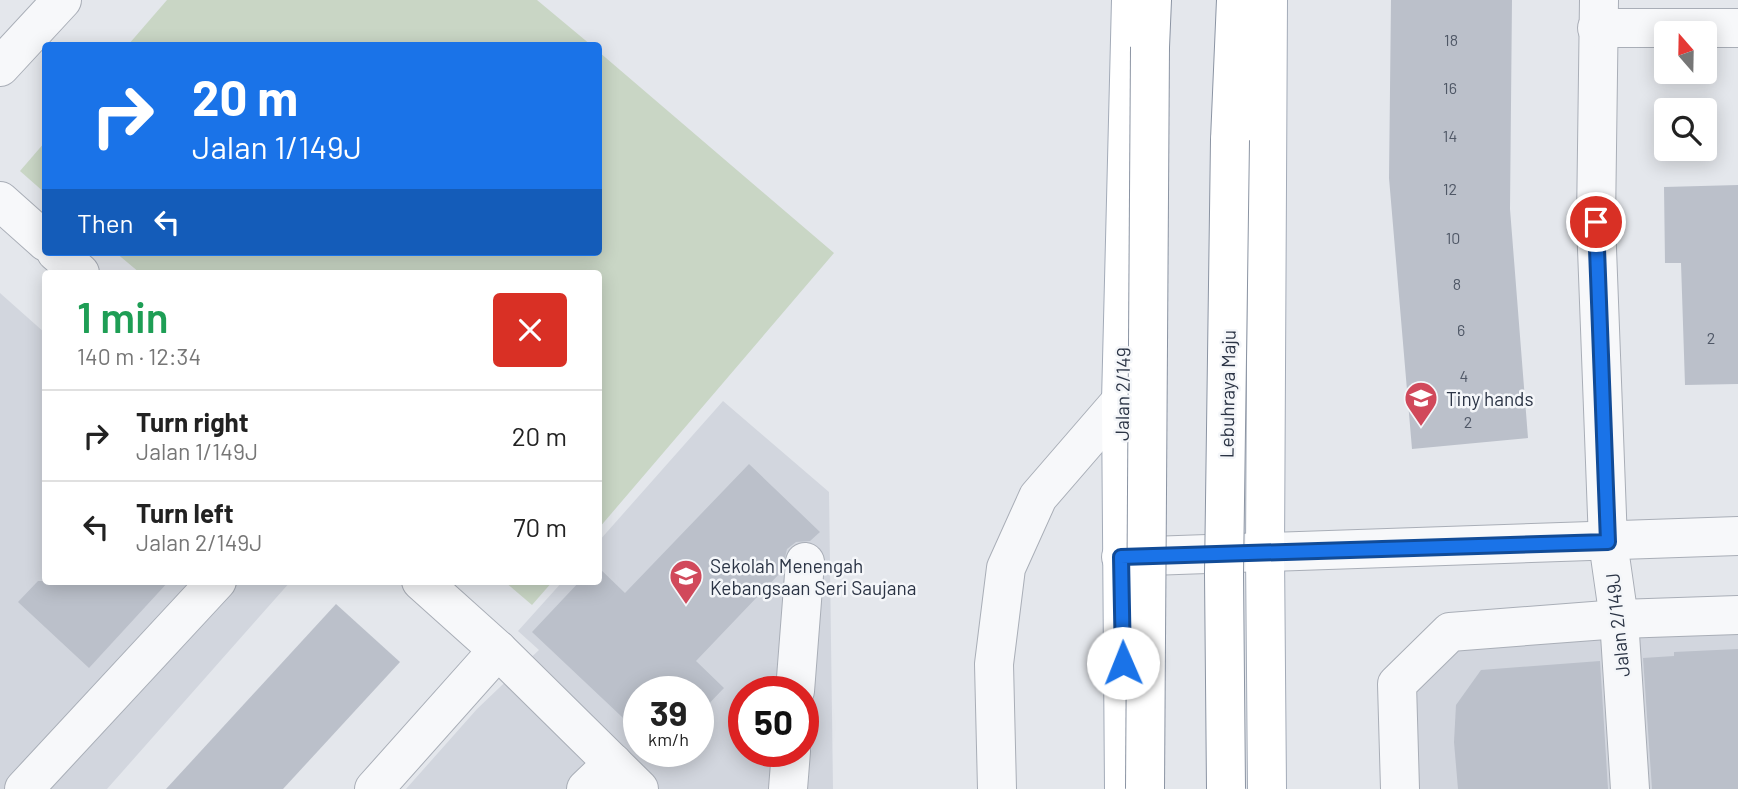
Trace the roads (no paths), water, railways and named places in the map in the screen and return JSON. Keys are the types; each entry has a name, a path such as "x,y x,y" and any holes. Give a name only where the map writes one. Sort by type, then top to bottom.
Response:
{"main road":[{"name":"Jalan 2/149","path":"1124,789 1121,401 1131,0"},
{"path":"1145,789 1150,47 1153,0"},
{"name":"Lebuhraya Maju","path":"1226,789 1224,574 1230,154 1236,0"},
{"path":"1267,789 1265,553 1268,0"}],"street":[{"path":"0,67 62,0"},
{"path":"1598,14 1738,28"},
{"name":"Jalan 2/149J","path":"1598,14 1596,222 1608,542 1619,619 1630,789"},
{"path":"0,201 42,238"},
{"path":"61,256 77,270"},
{"path":"998,789 994,664 1006,568 1038,497 1121,401"},
{"path":"1121,557 1738,536"},
{"path":"796,676 805,562"},
{"path":"24,789 213,585"},
{"path":"425,585 498,650 599,776 639,789"},
{"path":"1400,789 1397,684 1450,632 1619,619 1738,615"},
{"path":"374,789 498,650"},
{"path":"788,789 790,767"}],"place":[{"name":"Tiny hands","path":"1421,428"},
{"name":"Sekolah Menengah Kebangsaan Seri Saujana","path":"686,606"}]}
